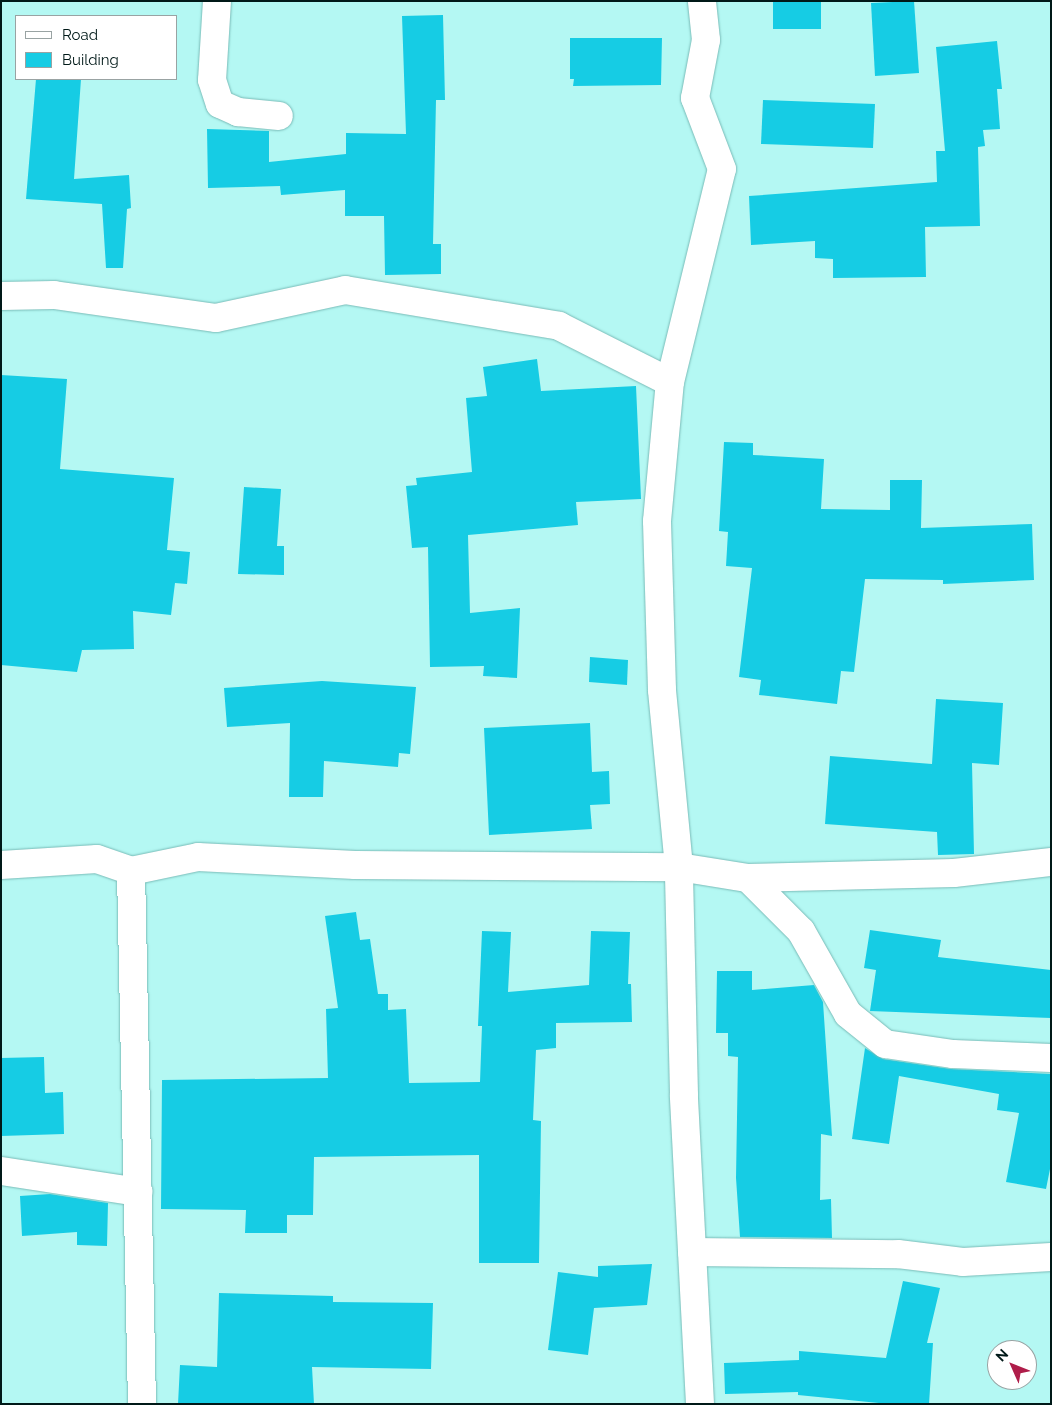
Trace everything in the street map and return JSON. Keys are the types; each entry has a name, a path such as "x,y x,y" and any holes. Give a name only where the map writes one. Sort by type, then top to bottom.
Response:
{"street":[{"path":"218,1 212,80 220,104 238,112 279,116"},
{"path":"700,1404 692,1252 680,867 662,690 657,521 670,382 722,169 695,98 706,40 702,1"},
{"path":"1,296 54,295 216,318 345,290 559,326 670,382"},
{"path":"1,865 97,859 131,871 198,857 355,865 680,867 748,878 954,873 1051,862"},
{"path":"131,871 138,1192 137,1292 142,1404"},
{"path":"748,878 801,931 848,1014 886,1044 953,1054 1051,1058"},
{"path":"1,1171 138,1192"},
{"path":"692,1252 898,1254 963,1262 1051,1257"}],"building":[{"path":"773,1 821,1 821,29 773,29"},
{"path":"914,1 919,73 875,76 871,3"},
{"path":"443,15 445,100 436,100 433,244 441,244 441,274 385,275 384,216 345,216 345,190 281,195 280,186 208,188 207,129 269,131 269,162 346,154 346,133 406,134 402,16"},
{"path":"570,38 662,38 661,85 573,86 574,79 570,79"},
{"path":"997,41 1002,89 997,89 1000,129 983,130 985,146 978,147 980,226 925,227 926,277 833,278 833,259 815,258 815,241 751,245 749,196 937,182 936,151 945,151 936,47"},
{"path":"36,80 81,80 74,179 129,175 131,208 127,209 123,268 106,268 102,204 26,199"},
{"path":"763,100 875,104 873,148 761,144"},
{"path":"537,359 541,391 636,386 641,499 576,502 578,525 468,535 470,613 520,608 517,678 483,676 484,666 430,667 428,547 412,548 406,486 417,485 416,478 472,472 466,398 487,396 483,367"},
{"path":"1,375 67,379 60,469 174,478 167,550 190,552 187,584 175,583 171,615 133,611 134,649 82,650 77,672 1,665"},
{"path":"724,442 753,443 753,455 824,459 821,509 890,510 890,480 922,480 921,528 1032,524 1034,580 943,584 943,580 865,579 854,672 841,671 837,704 759,695 761,680 739,677 752,568 726,566 728,532 719,531"},
{"path":"244,487 281,489 277,546 284,546 284,575 238,574"},
{"path":"590,657 628,660 627,685 589,682"},
{"path":"322,681 416,687 410,754 399,753 398,767 324,761 323,797 289,797 290,723 227,727 224,688"},
{"path":"936,699 1003,703 999,765 972,763 974,854 938,855 937,832 825,824 830,756 932,764"},
{"path":"590,723 592,772 609,771 610,804 590,805 592,829 489,835 484,728"},
{"path":"356,912 360,940 370,939 378,994 388,994 388,1010 406,1009 409,1083 480,1082 482,1026 478,1026 482,931 511,932 508,992 589,985 591,931 630,932 628,984 631,984 632,1022 556,1023 556,1048 536,1050 533,1120 541,1121 539,1263 479,1263 479,1155 314,1157 313,1215 287,1215 287,1233 245,1233 246,1210 161,1209 162,1080 328,1078 326,1009 338,1008 325,916"},
{"path":"870,930 941,940 938,957 1051,970 1051,1018 870,1011 876,970 864,968"},
{"path":"717,971 752,971 752,990 814,985 823,1002 832,1136 821,1134 820,1200 831,1199 832,1238 740,1237 736,1178 738,1057 728,1056 728,1033 716,1033"},
{"path":"865,1048 883,1059 951,1069 1051,1074 1051,1164 1046,1189 1006,1182 1019,1113 997,1110 999,1094 899,1076 889,1144 852,1139"},
{"path":"44,1057 45,1093 63,1092 64,1134 1,1136 1,1058"},
{"path":"50,1194 108,1203 107,1246 77,1245 77,1232 22,1236 20,1196"},
{"path":"652,1264 647,1305 594,1308 588,1355 548,1350 558,1272 598,1277 598,1266"},
{"path":"903,1281 940,1288 927,1343 933,1343 929,1404 889,1404 798,1395 798,1392 725,1394 724,1363 799,1360 799,1351 886,1358"},
{"path":"219,1293 333,1296 333,1302 433,1303 431,1369 312,1367 314,1404 178,1404 180,1365 217,1367"}]}
